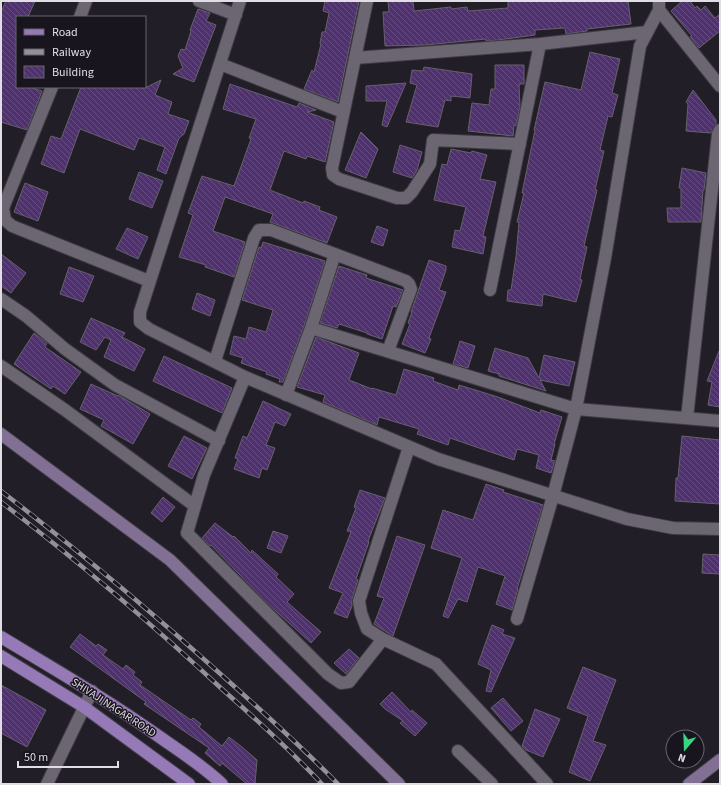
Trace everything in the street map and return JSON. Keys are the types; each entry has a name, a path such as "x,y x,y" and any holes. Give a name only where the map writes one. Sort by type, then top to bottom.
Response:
{"main road":[{"name":"SHIVAJI NAGAR ROAD","path":"1,637 92,691 133,718 204,768 222,784"},
{"name":"SHIVAJI NAGAR ROAD","path":"1,656 84,707 189,784"}],"street":[{"path":"80,16 86,1"},
{"path":"199,1 236,15"},
{"path":"240,1 149,281 140,312 140,322 149,329 245,377 438,459 628,519 674,528 720,528"},
{"path":"367,1 332,168 334,175 340,179 397,198 406,198 412,192 430,164 433,140 520,144"},
{"path":"517,619 553,496 576,409 605,258 640,46 659,5 720,86"},
{"path":"355,58 540,44 647,32"},
{"path":"490,290 540,44"},
{"path":"220,64 343,112"},
{"path":"52,88 3,208 5,220 12,226 149,281"},
{"path":"687,418 718,134 720,130"},
{"path":"215,361 254,238 259,230 271,230 406,280 411,289 388,351"},
{"path":"286,395 312,328 335,254"},
{"path":"1,299 26,316 65,349 114,385 219,440"},
{"path":"312,328 576,409 720,421"},
{"path":"1,366 65,410 195,506"},
{"path":"245,377 204,475 186,533 328,674 341,683 349,682 383,639"},
{"path":"1,434 170,560 400,784"},
{"path":"409,447 359,601 366,630 436,664 547,784"},
{"path":"47,784 92,691"},
{"path":"458,751 492,784"},
{"path":"689,784 720,760"}],"building":[{"path":"6,1 35,1 28,16 16,16 16,88 32,88 42,91 27,130 1,122 1,12"},
{"path":"325,1 359,1 338,102 304,89 312,70 314,72 321,44 322,32 325,32 329,13 323,11"},
{"path":"388,1 413,1 414,11 451,7 451,9 467,7 468,11 508,8 508,2 515,1 628,1 631,24 587,29 587,31 566,34 565,28 535,30 535,35 498,40 486,41 486,39 425,45 385,46 383,12 389,12"},
{"path":"682,1 690,1 695,8 697,6 701,10 705,6 715,18 720,14 720,31 699,48 690,37 692,36 671,11"},
{"path":"198,9 210,13 206,21 216,25 194,82 173,74 183,68 178,56 181,49 185,50 191,31 190,30"},
{"path":"590,52 620,59 612,93 618,95 612,117 608,116 600,150 604,151 584,246 587,247 580,279 582,280 576,302 543,294 542,306 507,301 508,290 511,290 516,257 519,222 517,222 524,193 522,193 545,82 581,90"},
{"path":"495,65 524,65 524,84 519,84 520,107 516,126 514,125 513,136 468,131 472,103 489,105 491,89 495,89"},
{"path":"424,67 472,74 470,98 451,96 451,101 445,100 438,127 406,122 417,85 410,83 412,70 423,71"},
{"path":"161,80 155,95 172,102 168,114 189,121 184,134 179,138 166,174 157,170 165,147 139,138 134,150 80,129 64,173 41,164 51,136 61,139 81,88 147,87"},
{"path":"406,83 387,127 382,125 387,101 366,101 366,86"},
{"path":"230,84 297,107 299,103 316,110 307,112 334,122 325,162 307,156 306,159 284,151 270,190 303,203 304,201 320,207 319,210 337,217 327,243 270,222 273,214 225,197 213,231 245,242 234,277 205,267 206,265 179,257 193,215 188,213 202,176 234,186 251,139 249,138 256,119 223,109"},
{"path":"693,90 716,120 716,124 711,133 686,131 688,104 686,102"},
{"path":"361,132 378,149 366,178 345,170"},
{"path":"400,145 422,152 417,170 412,178 393,172"},
{"path":"451,149 471,153 472,151 487,155 480,179 496,182 483,236 486,237 483,254 452,247 455,230 460,231 466,207 434,200 442,164 447,165"},
{"path":"682,168 706,173 703,190 701,222 668,222 667,208 681,208 681,188 679,188"},
{"path":"139,172 163,181 152,208 129,199"},
{"path":"25,183 48,192 38,221 14,212"},
{"path":"377,226 388,230 383,246 371,242"},
{"path":"127,228 148,237 138,259 116,249"},
{"path":"263,242 325,261 304,326 283,382 279,382 280,379 266,374 267,372 241,363 243,358 230,354 234,336 246,339 249,327 266,332 273,310 242,300 259,247 261,248"},
{"path":"1,254 26,273 11,293 1,286"},
{"path":"429,260 446,266 439,290 446,292 425,353 402,344 410,324 408,323 411,312"},
{"path":"339,266 367,275 366,278 403,290 396,307 393,306 382,339 339,324 337,328 320,323"},
{"path":"69,267 94,276 83,302 60,294"},
{"path":"197,293 215,300 210,316 192,309"},
{"path":"91,318 125,333 122,337 145,349 134,371 104,357 111,340 105,337 96,350 80,342"},
{"path":"34,333 47,343 45,347 81,372 65,394 53,386 51,389 14,364"},
{"path":"316,337 359,353 349,380 372,389 396,395 404,369 434,378 433,381 458,390 459,385 498,397 540,413 541,410 562,417 554,444 551,460 555,461 551,473 536,468 539,455 517,449 514,460 450,438 448,445 417,434 419,429 379,417 377,425 323,402 325,395 297,387"},
{"path":"460,341 475,346 468,368 453,364"},
{"path":"495,348 528,358 539,378 544,355 575,362 569,386 540,380 546,391 488,371"},
{"path":"719,351 720,407 708,405 712,382 707,381"},
{"path":"164,356 232,388 222,413 153,381"},
{"path":"91,384 118,395 150,414 133,444 101,426 104,420 80,409"},
{"path":"263,401 291,414 285,426 275,422 266,445 275,448 267,470 262,468 259,478 234,469 238,459 235,458 243,436 247,438"},
{"path":"184,436 207,448 192,479 168,466"},
{"path":"682,436 720,440 720,504 675,501 676,478 678,478"},
{"path":"486,484 504,490 503,492 543,505 512,610 496,604 505,576 478,567 467,602 458,599 448,618 443,616 462,558 431,548 443,510 473,520"},
{"path":"360,490 385,498 368,541 369,542 356,579 358,580 352,599 352,606 347,618 334,613 343,593 329,588 351,532 347,531 356,508 354,507"},
{"path":"163,497 175,507 162,522 151,513"},
{"path":"215,523 233,537 234,536 251,553 252,550 278,574 276,577 294,594 287,602 321,632 311,643 267,603 211,545 210,546 202,538"},
{"path":"273,531 288,536 281,553 267,548"},
{"path":"397,536 425,545 393,636 374,624 384,598 377,596"},
{"path":"703,554 720,555 720,574 702,573"},
{"path":"492,625 504,630 502,634 515,638 491,692 486,691 491,670 478,664"},
{"path":"80,634 96,646 98,644 107,650 103,655 123,669 126,665 135,672 133,675 142,682 140,685 191,720 193,718 201,724 199,727 222,746 229,737 242,747 257,760 255,784 247,784 222,763 220,766 205,753 209,748 144,704 146,702 70,647"},
{"path":"349,649 359,658 346,674 334,663"},
{"path":"583,667 616,680 593,741 606,745 590,781 569,772 588,716 567,708"},
{"path":"1,685 46,710 27,747 1,733"},
{"path":"392,692 411,712 412,710 427,723 415,736 400,723 403,721 380,704"},
{"path":"503,698 523,721 511,731 491,708"},
{"path":"535,709 560,719 543,757 526,750 522,746"}],"railway":[{"path":"1,491 115,582 239,691 338,784"},
{"path":"1,502 142,617 261,724 322,784"}]}
